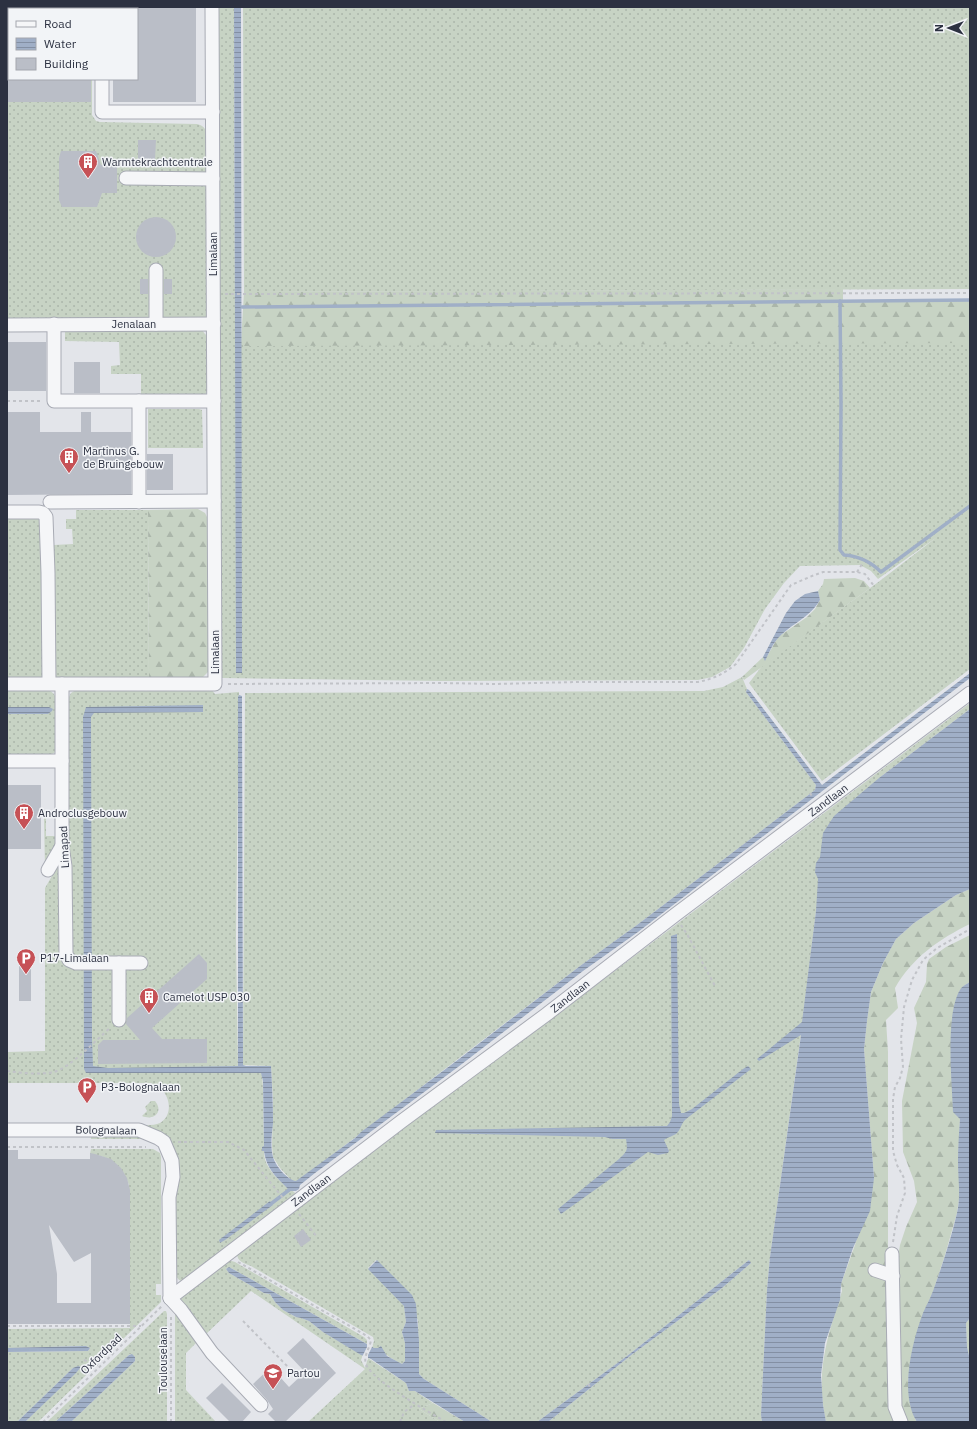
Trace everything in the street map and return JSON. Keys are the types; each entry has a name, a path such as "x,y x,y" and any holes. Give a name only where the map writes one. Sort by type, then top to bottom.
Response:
{"street":[{"name":"Limalaan","path":"7,684 215,684 212,7"},
{"path":"102,80 102,112 213,112"},
{"path":"126,178 213,179"},
{"path":"156,270 156,324"},
{"name":"Jenalaan","path":"7,324 214,324"},
{"path":"54,324 54,401 214,402"},
{"path":"139,401 139,502"},
{"path":"50,502 214,501"},
{"path":"7,512 39,512 43,513 46,518 48,573 48,683"},
{"name":"Limapad","path":"62,684 62,846 65,866 66,954 72,962 141,963"},
{"name":"Zandlaan","path":"170,1298 674,915 970,693"},
{"path":"7,761 62,761"},
{"path":"48,870 62,846"},
{"path":"119,963 120,1020"},
{"name":"Bolognalaan","path":"7,1130 139,1130 164,1142"},
{"path":"164,1142 172,1160 172,1177 169,1197 170,1298 181,1310 212,1353 261,1405"},
{"path":"892,1254 895,1407 901,1422"},
{"path":"875,1270 893,1276"}],"path":[{"path":"235,294 970,293"},
{"path":"7,401 54,401"},
{"path":"858,572 862,564"},
{"path":"215,684 698,682 714,678 728,671 736,664 791,585 822,572 858,572 865,574 874,586"},
{"path":"892,1254 897,1216 905,1193 904,1178 897,1166 893,1151 893,1099 895,1087 904,1067 901,1039 904,1007 912,980 923,960 938,948 970,929"},
{"path":"687,934 715,986"},
{"path":"7,1071 26,1073 55,1072 80,1055 99,1036"},
{"path":"164,1142 224,1142 236,1146 244,1150 286,1202"},
{"path":"7,1147 149,1147"},
{"path":"300,1215 317,1237"},
{"path":"226,1256 366,1336 371,1340 365,1358 369,1370 416,1404 446,1422"},
{"name":"Oxfordpad","path":"43,1422 170,1298"},
{"name":"Toulouselaan","path":"170,1298 171,1422"},
{"path":"243,1321 292,1372"},
{"path":"7,1326 141,1326"},
{"path":"84,1360 100,1366"},
{"path":"588,1384 591,1388"},
{"path":"400,1422 404,1412 416,1404"}],"green space":[{"path":"7,7 29,7 8,8 7,25"},
{"path":"29,7 92,7 92,8 28,8"},
{"path":"218,7 234,7 235,320 241,343 970,343 970,669 822,781 749,683 762,666 877,583 937,537 878,579 871,571 860,565 800,566 784,583 765,609 744,648 730,667 712,677 698,680 443,681 223,678 219,675"},
{"path":"243,7 970,7 970,289 244,292"},
{"path":"8,24 8,80 92,80 92,115 96,121 197,124 203,126 205,129 207,134 207,316 202,320 7,320"},
{"path":"843,289 843,301 970,301 970,343 244,346 241,343 244,292"},
{"path":"65,330 202,330 208,338 207,391 205,396 141,396 141,374 111,374 111,366 120,365 119,342 65,341"},
{"path":"148,409 202,410 203,448 148,448"},
{"path":"198,509 205,513 208,519 208,672 202,678 149,678 148,510"},
{"path":"76,510 148,510 149,678 58,679 53,673 53,546 73,544 72,529 66,529 66,519 76,519"},
{"path":"7,516 37,517 43,521 44,675 40,678 7,679"},
{"path":"855,578 864,581 870,588 744,680 742,677 763,657 765,660 778,637 807,617 815,609 820,600 818,591 823,584 824,579"},
{"path":"742,677 747,689 746,692 816,785 815,790 637,925 580,966 298,1181 292,1181 280,1168 273,1157 273,1100 271,1066 243,1065 245,693 704,691 723,687"},
{"path":"41,689 50,691 57,699 57,749 54,753 47,756 7,756 7,690"},
{"path":"211,689 215,694 239,692 236,938 238,1072 260,1072 262,1075 265,1160 274,1175 299,1196 184,1282 179,1280 175,1275 175,1187 177,1163 138,1125 155,1125 164,1120 167,1116 169,1107 167,1098 162,1090 151,1083 7,1083 7,1052 45,1051 45,888 68,848 68,699 71,693 76,690"},
{"path":"970,703 970,709 879,778 816,911 801,1034 770,1257 767,1290 761,1415 762,1422 548,1422 630,1356 722,1288 751,1263 749,1260 627,1356 537,1422 492,1422 424,1379 419,1374 418,1320 376,1260 368,1268 404,1305 406,1322 402,1332 405,1343 405,1361 402,1364 372,1347 374,1341 373,1337 251,1266 243,1263 238,1258 237,1253 401,1129 551,1019"},
{"path":"46,817 46,836 57,836 57,848 45,868 44,818"},
{"path":"970,889 970,924 927,950 910,967 895,988 898,1008 886,1020 888,1052 888,1303 895,1422 826,1422 822,1387 824,1355 842,1291 841,1284 855,1245 874,1178 864,1049 871,992 883,963 896,939 914,923 956,895"},
{"path":"970,935 970,982 965,985 954,1006 951,1040 960,1119 958,1161 960,1192 957,1213 945,1255 933,1292 923,1314 912,1353 908,1380 915,1419 917,1422 905,1422 899,1404 898,1257 906,1227 917,1202 914,1181 903,1152 902,1101 917,1023 914,1008 926,982 927,964 929,959 946,947"},
{"path":"151,1101 155,1101 158,1105 158,1112 154,1116 150,1117 142,1116 147,1111 145,1107"},
{"path":"91,1133 138,1134 145,1139 91,1139"},
{"path":"91,1149 153,1149 160,1153 161,1284 156,1284 156,1295 161,1295 161,1302 38,1422 25,1422 80,1368 73,1368 17,1422 7,1422 7,1352 88,1351 90,1348 86,1346 7,1348 7,1329 130,1328 129,1185 123,1172 115,1163 104,1157 90,1154"},
{"path":"228,1260 235,1262 364,1337 367,1340 367,1344 229,1267 226,1269 229,1273 264,1293 270,1294 283,1310 296,1317 309,1321 323,1332 363,1355 361,1360 365,1368 368,1358 406,1383 409,1391 415,1391 433,1403 419,1409 440,1422 308,1422 365,1369 251,1291 204,1336 180,1302 179,1298"},
{"path":"164,1311 166,1311 167,1314 167,1422 71,1422 135,1361 135,1357 130,1354 55,1422 47,1422"},
{"path":"175,1312 177,1312 196,1343 186,1353 186,1390 216,1422 175,1422"},
{"path":"970,1318 970,1360 967,1347 966,1323"},
{"path":"433,1403 465,1422 440,1422 419,1409"}],"water":[{"path":"234,7 241,7 242,673 236,673"},
{"path":"818,591 820,600 816,606 806,616 779,637 765,661 763,657 786,613 795,601 805,594"},
{"path":"970,673 970,678 638,932 583,971 458,1067 315,1173 300,1185 299,1189 296,1191 290,1191 273,1173 265,1158 264,1151 262,1151 262,1147 264,1146 263,1081 261,1073 86,1073 84,1069 83,717 86,707 203,705 203,712 94,713 91,717 93,1066 108,1068 238,1066 238,697 239,695 242,696 243,1065 271,1066 273,1102 272,1153 276,1164 282,1172 289,1178 296,1181 815,790 816,785 746,692 747,689 822,785"},
{"path":"7,707 49,707 53,709 48,714 7,714"},
{"path":"970,709 970,889 956,895 914,923 896,939 883,963 871,992 864,1049 874,1178 870,1211 853,1248 841,1284 840,1300 825,1343 821,1375 826,1422 762,1422 761,1415 767,1290 770,1257 801,1035 759,1061 757,1059 802,1022 816,911 818,879 815,872 816,863 820,857 823,833 834,816 879,778"},
{"path":"677,934 679,1104 681,1113 692,1109 743,1069 748,1066 751,1069 686,1119 676,1134 664,1140 669,1151 668,1153 658,1155 648,1152 561,1214 558,1209 624,1154 627,1148 626,1139 612,1139 605,1137 435,1133 436,1130 667,1126 672,1116 671,936"},
{"path":"970,982 970,1318 966,1323 967,1347 970,1360 970,1422 917,1422 909,1397 909,1368 915,1338 946,1252 955,1223 958,1206 960,1119 953,1112 950,1049 952,1015 955,1001 963,986"},
{"path":"270,1201 273,1205 220,1243 219,1240"},
{"path":"377,1260 412,1295 416,1304 419,1341 419,1374 424,1379 492,1422 465,1422 415,1391 409,1391 406,1383 371,1359 361,1355 323,1332 309,1321 296,1317 283,1310 270,1294 264,1293 229,1273 226,1269 229,1267 374,1348 381,1346 387,1356 402,1364 405,1361 405,1343 402,1332 406,1322 404,1306 368,1269"},
{"path":"749,1260 751,1263 722,1288 630,1356 548,1422 537,1422 627,1356"},
{"path":"86,1346 90,1348 88,1351 7,1352 7,1348"},
{"path":"132,1354 135,1357 135,1361 71,1422 55,1422 129,1355"},
{"path":"78,1366 81,1367 76,1373 25,1422 17,1422 73,1368"}],"pier":[{"path":"367,1343 373,1345 368,1355 368,1360 362,1357 367,1347"}],"building":[{"path":"196,7 196,102 113,102 113,80 138,80 137,8"},
{"path":"7,79 91,80 91,102 7,102"},
{"path":"138,140 156,140 155,159 138,159"},
{"name":"Warmtekrachtcentrale","path":"61,151 96,151 101,165 117,165 117,193 102,193 97,207 62,207 59,200 59,158"},
{"path":"160,217 167,220 173,226 176,237 175,245 167,254 160,257 152,257 145,254 137,245 136,233 139,226 148,218"},
{"path":"140,279 148,279 148,294 140,294"},
{"path":"164,279 172,279 172,294 164,294"},
{"path":"7,342 46,342 46,391 7,391"},
{"path":"74,362 100,362 100,393 74,393"},
{"name":"Martinus G. de Bruingebouw","path":"7,412 40,412 40,432 81,432 81,412 91,412 91,432 131,432 131,494 7,495"},
{"path":"147,454 173,454 173,490 147,490"},
{"name":"Androclusgebouw","path":"7,785 41,785 41,849 7,849"},
{"name":"Camelot USP 030","path":"199,954 207,963 207,979 152,1028 162,1039 207,1039 207,1063 98,1064 98,1045 103,1040 140,1040 126,1024 127,1018"},
{"path":"19,965 31,965 31,1001 19,1001"},
{"path":"7,1150 18,1150 18,1159 90,1159 90,1153 111,1159 121,1168 127,1178 130,1190 130,1324 7,1324","holes":["49,1225 74,1262 91,1253 91,1303 57,1303 57,1274"]},
{"path":"303,1229 311,1240 301,1247 294,1236"},
{"path":"303,1338 336,1373 285,1422 276,1422 268,1414 273,1409 253,1384 271,1367 289,1387 305,1372 287,1353"},
{"path":"222,1383 251,1412 242,1422 230,1422 206,1398"}],"waterway":[{"path":"242,307 970,300"},
{"path":"840,301 840,550 844,555 864,560 881,572 970,506"},
{"path":"272,1203 289,1190"}],"place":[{"name":"Warmtekrachtcentrale","path":"88,179"},
{"name":"Martinus G. de Bruingebouw","path":"69,474"},
{"name":"Androclusgebouw","path":"24,830"},
{"name":"P17-Limalaan","path":"26,975"},
{"name":"Camelot USP 030","path":"149,1014"},
{"name":"P3-Bolognalaan","path":"87,1104"},
{"name":"Partou","path":"273,1390"}]}
